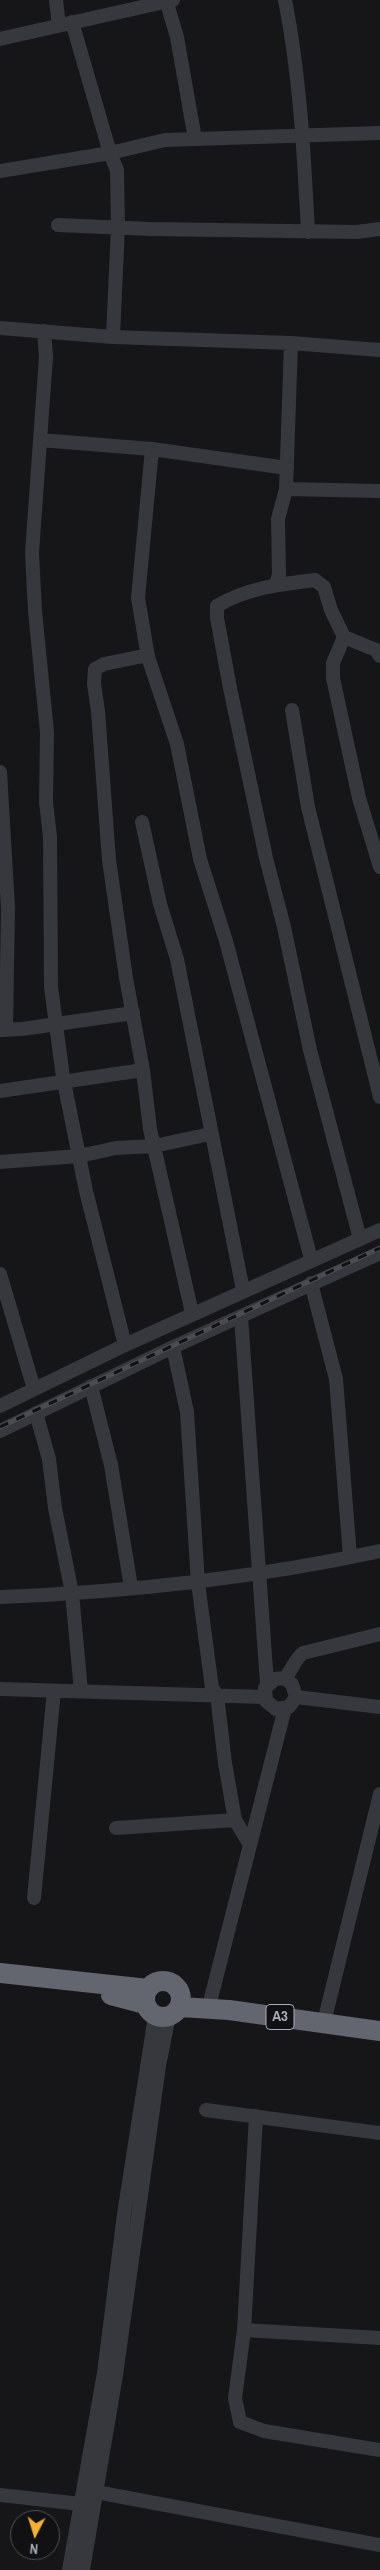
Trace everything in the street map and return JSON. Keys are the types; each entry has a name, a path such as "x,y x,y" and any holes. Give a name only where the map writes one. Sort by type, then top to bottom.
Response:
{"highway":[{"name":"A3","path":"0,1973 163,2004 211,1998 380,2020"},
{"name":"A3","path":"0,1982 100,1993 163,2004 229,2010 380,2031"}],"street":[{"path":"56,0 66,23 117,170 118,226 114,337"},
{"path":"0,39 169,0 195,139"},
{"path":"285,0 291,32 303,136 308,232"},
{"path":"0,171 110,153 165,140 380,133"},
{"path":"58,225 118,226 150,230 308,232 357,232 380,229"},
{"path":"0,328 114,337 291,344 380,350"},
{"path":"44,331 46,357 32,553 35,611 47,732 46,802 50,837 51,987 64,1081 79,1156 95,1232 125,1345"},
{"path":"276,584 279,574 278,518 286,489 291,344"},
{"path":"40,440 152,449 287,468"},
{"path":"152,449 138,598 148,655 159,696 177,744 200,859 226,941 311,1260"},
{"path":"286,489 380,491"},
{"path":"360,1239 310,1050 284,927 258,820 217,618 217,606 230,598 276,584 315,580 324,587 331,610 344,637 376,650 380,656"},
{"path":"344,637 333,663 333,678 359,798 380,868"},
{"path":"148,655 104,664 95,669 94,684 109,860 154,1146 192,1313"},
{"path":"292,710 308,807 380,1098"},
{"path":"0,772 8,908 3,1030 133,1013"},
{"path":"142,822 160,904 177,958 205,1097 210,1134 244,1290"},
{"path":"0,1091 143,1070"},
{"path":"0,1162 79,1156 116,1148 154,1146 210,1134"},
{"path":"0,1406 192,1313 380,1230"},
{"path":"0,1431 91,1386 242,1317 311,1283 379,1257"},
{"path":"0,1274 34,1389"},
{"path":"311,1283 336,1379 350,1558"},
{"path":"0,1689 218,1695 266,1690 275,1678 285,1678 292,1684 296,1697 292,1704 285,1708 272,1707 266,1690 242,1317"},
{"path":"173,1347 187,1412 198,1583 212,1688 218,1695 225,1763 236,1820 249,1842"},
{"path":"91,1386 111,1465 131,1587"},
{"path":"36,1413 49,1459 55,1508 72,1593 81,1691"},
{"path":"0,1597 198,1583 260,1575 380,1551"},
{"path":"285,1678 294,1668 297,1657 304,1653 380,1634"},
{"path":"34,1898 54,1691"},
{"path":"296,1697 380,1707"},
{"path":"211,1998 249,1842 285,1708"},
{"path":"326,2014 380,1794"},
{"path":"116,1828 236,1820"},
{"path":"83,2570 116,2375 159,2066 163,2004"},
{"path":"69,2570 104,2373 124,2214 163,2004"},
{"path":"206,2110 380,2133"},
{"path":"256,2116 244,2330 235,2398 240,2422 264,2432 380,2450"},
{"path":"244,2330 380,2338"},
{"path":"96,2492 380,2545"},
{"path":"0,2495 81,2504"}],"railway":[{"path":"0,1427 380,1248"}]}
